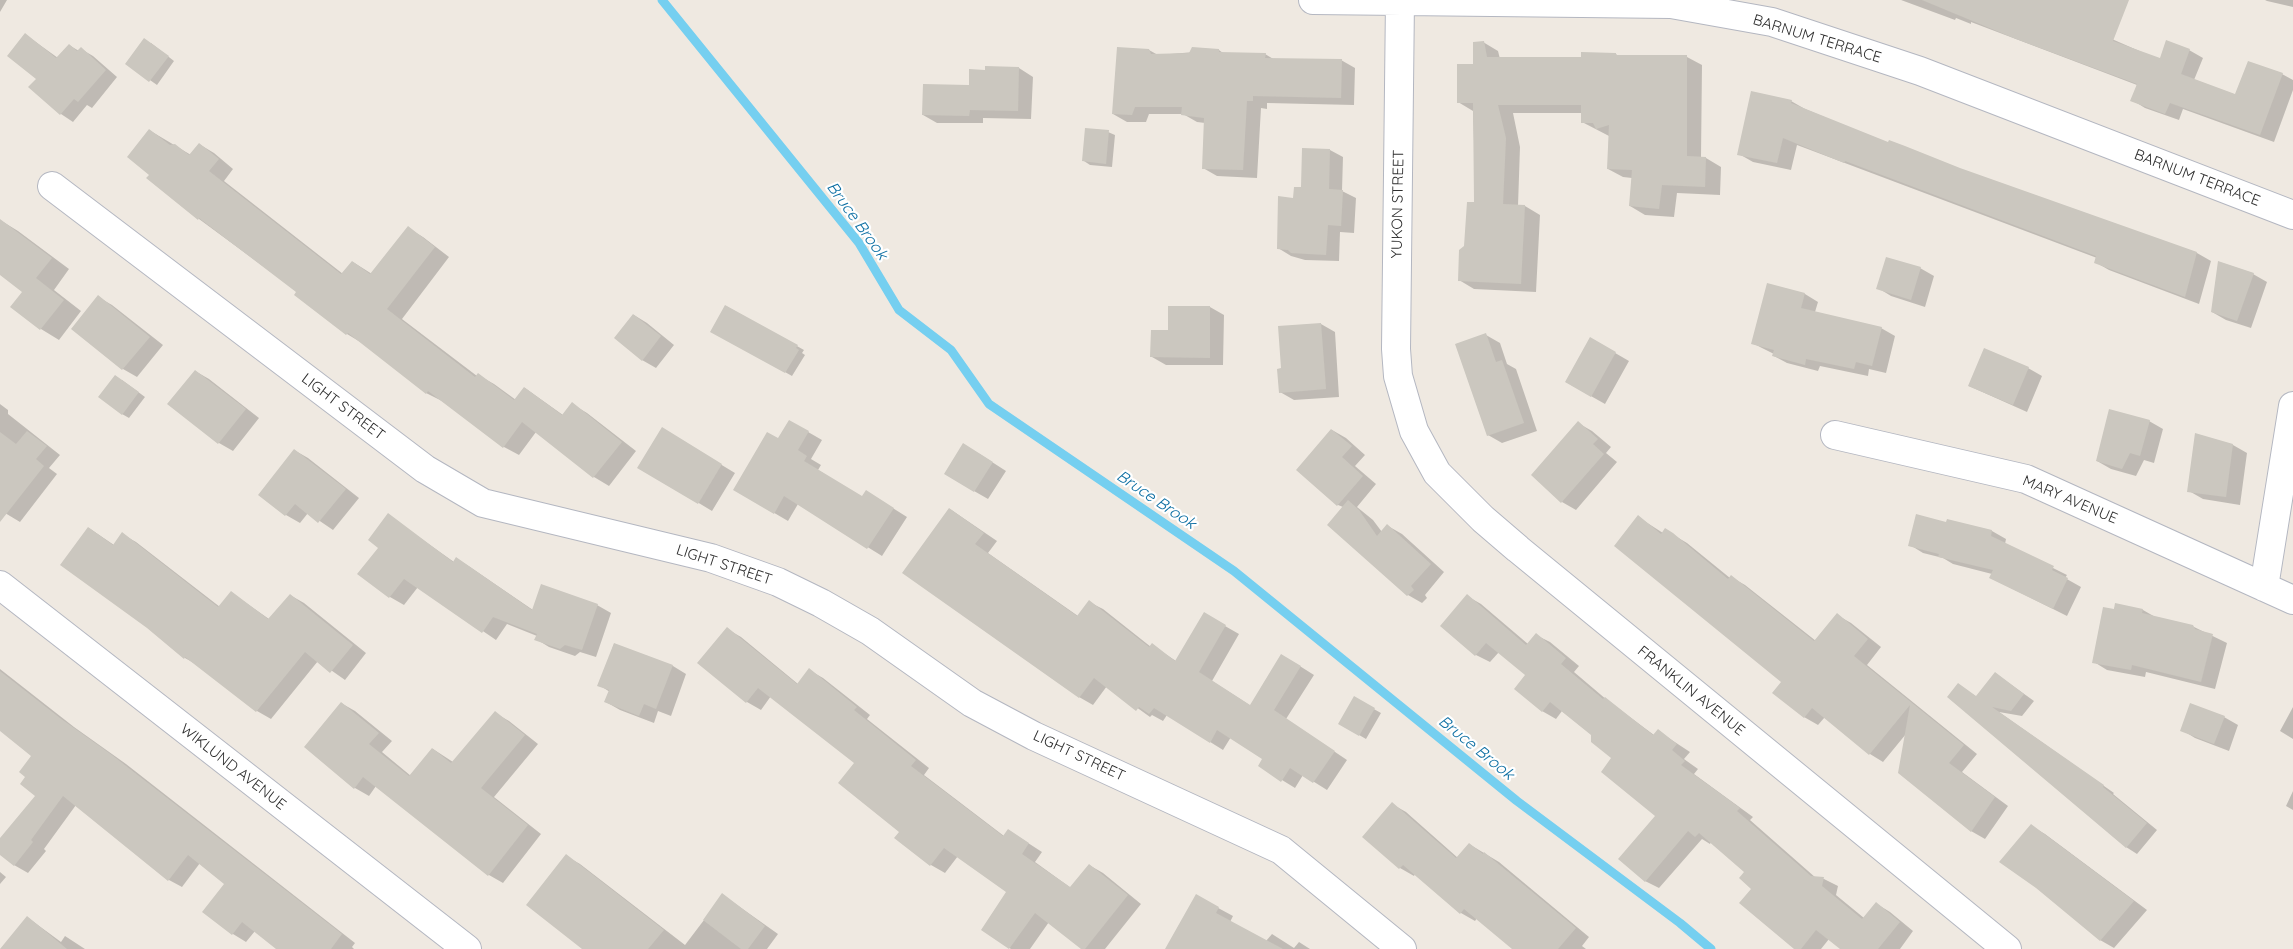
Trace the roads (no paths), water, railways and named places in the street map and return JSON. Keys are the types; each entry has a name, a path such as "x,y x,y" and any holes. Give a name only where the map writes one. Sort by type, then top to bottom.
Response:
{"street":[{"name":"BARNUM TERRACE","path":"1313,0 1671,4 1772,22 1920,71 2293,215"},
{"name":"YUKON STREET","path":"1400,1 1396,349 1398,376 1406,407"},
{"name":"LIGHT STREET","path":"52,186 425,469 483,502 711,558 778,582 821,603 870,631 972,703 1034,736 1281,850 1402,949"},
{"path":"2264,586 2293,406"},
{"name":"FRANKLIN AVENUE","path":"1406,407 1414,431 1437,473 1483,519 2007,949"},
{"name":"MARY AVENUE","path":"1835,435 2026,479 2293,600"},
{"name":"WIKLUND AVENUE","path":"0,585 467,949"}],"waterway":[{"name":"Bruce Brook","path":"662,0 859,243 899,310 951,350 989,404 1234,571 1517,801 1680,923 1711,949"}]}
